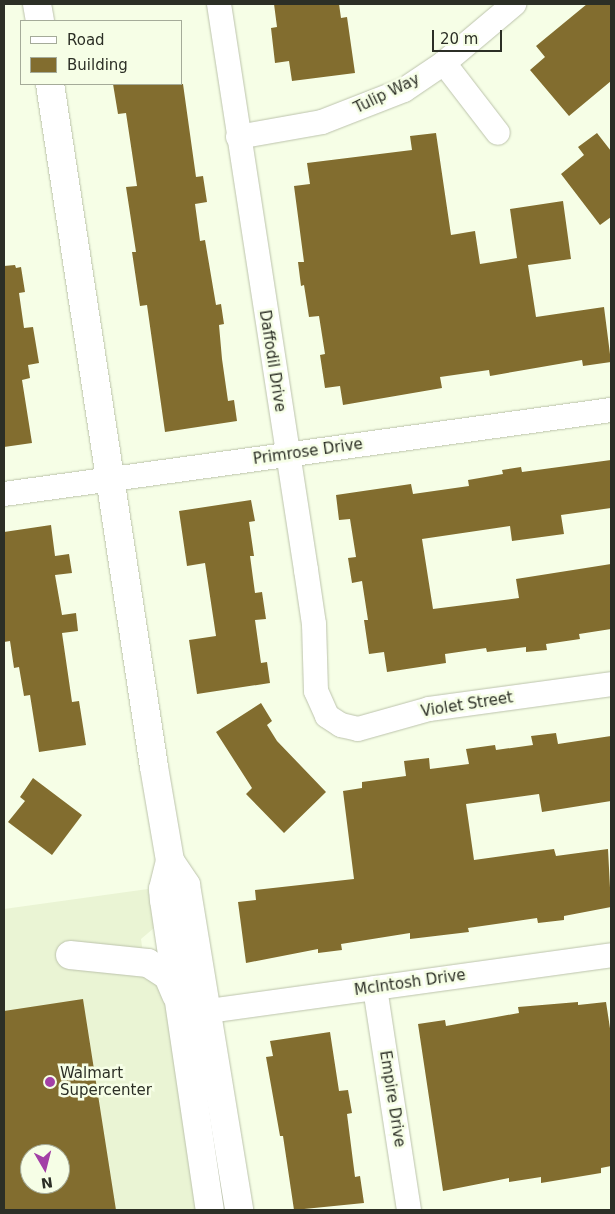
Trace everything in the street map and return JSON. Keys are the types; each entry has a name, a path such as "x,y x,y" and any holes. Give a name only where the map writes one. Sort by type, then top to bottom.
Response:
{"street":[{"path":"37,4 40,20"},
{"name":"Daffodil Drive","path":"219,4 286,455 314,624 316,691 326,716"},
{"name":"Tulip Way","path":"238,137 322,122 366,107 404,90 444,63 514,4"},
{"path":"444,63 498,133"},
{"path":"50,85 170,861 164,889 163,919 153,938 137,946 70,955 140,960 154,966 168,976 180,1009"},
{"name":"Primrose Drive","path":"4,494 611,410"},
{"name":"Violet Street","path":"326,716 341,725 358,729 430,709 611,684"},
{"path":"170,861 186,885 209,1011 239,1210"},
{"path":"164,900 210,1210"},
{"name":"McIntosh Drive","path":"209,1011 611,955"},
{"name":"Empire Drive","path":"375,988 409,1210"}],"shaded area":[{"path":"148,889 154,928 141,939 145,968 165,985 198,1210 4,1210 4,909"}],"building":[{"path":"274,4 339,4 341,18 347,17 355,73 292,81 289,61 275,63 271,28 277,27"},
{"path":"587,4 611,4 611,81 569,116 530,70 545,57 536,46"},
{"path":"183,84 196,177 203,176 207,202 195,204 200,241 205,240 216,305 221,304 224,324 219,325 222,359 228,401 234,400 237,421 165,432 147,305 140,306 132,252 136,252 126,187 137,186 126,113 118,114 113,85"},
{"path":"436,133 451,235 475,231 480,264 517,258 510,209 563,201 571,259 528,265 536,317 604,307 611,362 583,366 582,360 490,376 489,370 440,377 442,388 343,405 340,386 325,388 320,355 325,354 319,316 309,317 304,285 301,286 298,262 304,262 294,186 310,184 307,163 412,150 410,136"},
{"path":"597,133 611,151 611,217 600,225 561,174 584,155 578,147"},
{"path":"15,265 16,268 21,267 25,292 19,293 24,328 33,327 39,363 28,365 30,378 22,380 32,443 4,447 4,266"},
{"path":"611,460 611,508 561,515 564,534 512,541 510,526 422,539 433,609 519,598 516,579 611,564 611,629 579,634 580,639 546,644 547,650 526,652 526,647 487,652 486,648 445,654 446,663 387,672 384,652 369,654 364,620 368,620 362,581 352,583 348,558 356,557 350,519 339,520 336,495 411,484 413,494 469,486 468,480 503,474 502,470 521,467 522,472"},
{"path":"251,500 255,521 249,522 254,556 250,556 255,593 262,592 266,619 255,620 261,663 267,662 270,683 197,694 189,640 216,636 205,563 187,566 179,511"},
{"path":"51,525 55,556 69,554 72,573 55,575 62,615 76,613 78,631 62,633 72,702 79,701 86,745 39,752 30,695 24,696 19,667 14,668 10,641 4,642 4,532"},
{"path":"261,703 272,721 267,725 277,741 326,792 284,833 246,794 252,788 216,732"},
{"path":"556,733 558,744 611,736 611,801 542,812 539,794 466,804 474,860 554,849 556,856 608,849 611,907 564,916 564,920 538,923 537,918 468,928 469,932 410,939 410,933 341,944 342,950 318,953 318,949 246,963 238,902 256,900 255,890 354,879 343,791 362,788 362,782 406,776 404,761 429,758 430,769 469,764 466,749 495,745 496,750 533,745 531,736"},
{"path":"33,778 82,815 52,855 8,822 25,801 20,797"},
{"name":"Walmart Supercenter","path":"83,999 116,1210 4,1210 4,1011"},
{"path":"578,1002 578,1005 606,1002 611,1035 611,1166 601,1168 601,1173 541,1183 541,1177 509,1182 509,1178 443,1191 418,1024 445,1020 446,1026 519,1013 518,1007"},
{"path":"330,1032 339,1091 348,1090 352,1113 347,1114 355,1177 360,1176 364,1203 294,1210 283,1136 280,1136 266,1057 273,1056 270,1041"}],"place":[{"name":"Walmart Supercenter","path":"50,1082"}]}
